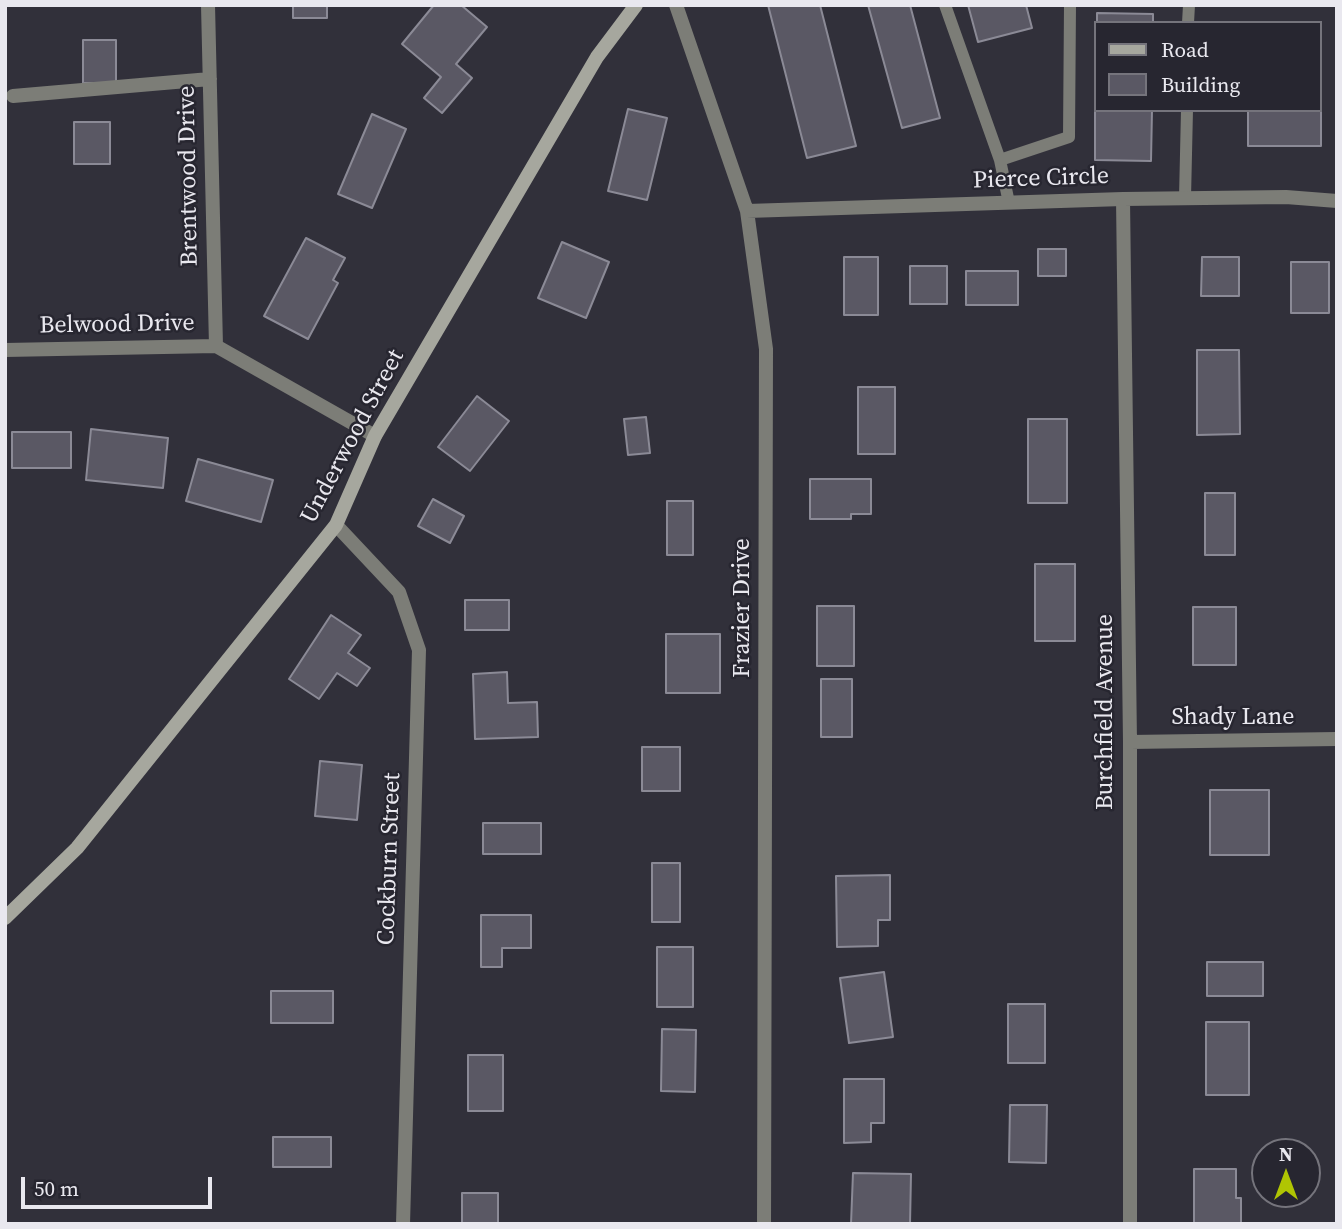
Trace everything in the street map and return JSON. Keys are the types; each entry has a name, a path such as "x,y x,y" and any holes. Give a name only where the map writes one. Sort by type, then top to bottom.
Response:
{"street":[{"name":"Brentwood Drive","path":"208,5 216,346"},
{"name":"Underwood Street","path":"5,918 77,848 336,525 375,436 597,57 636,5"},
{"name":"Frazier Drive","path":"676,5 747,211 766,349 764,1224"},
{"path":"13,96 210,79"},
{"name":"Pierce Circle","path":"747,211 1123,199 1286,197 1337,201"},
{"name":"Burchfield Avenue","path":"1123,199 1130,741 1130,1224"},
{"name":"Belwood Drive","path":"5,351 216,346 375,436"},
{"name":"Cockburn Street","path":"336,525 399,592 419,650 403,1224"},
{"name":"Shady Lane","path":"1130,741 1337,739"}],"lane":[{"path":"945,5 1000,160 1009,203"},
{"path":"1000,160 1069,137 1070,5"},
{"path":"1185,198 1187,112"}],"building":[{"path":"293,5 327,5 327,18 293,18"},
{"path":"434,5 461,5 487,27 456,64 472,78 442,113 424,98 441,77 402,44"},
{"path":"768,5 820,5 856,146 807,158"},
{"path":"868,5 910,5 940,118 902,128"},
{"path":"968,5 1026,5 1032,28 978,42"},
{"path":"1097,13 1153,14 1153,21 1097,21"},
{"path":"83,40 116,40 116,83 83,83"},
{"path":"628,109 667,118 647,200 608,191"},
{"path":"1095,112 1152,112 1151,161 1095,160"},
{"path":"1248,112 1321,112 1321,146 1248,146"},
{"path":"372,114 406,129 372,208 338,194"},
{"path":"74,122 110,122 110,164 74,164"},
{"path":"306,238 345,258 333,280 338,283 308,339 264,316"},
{"path":"562,242 609,262 586,318 538,298"},
{"path":"1038,249 1066,249 1066,276 1038,276"},
{"path":"844,257 878,257 878,315 844,315"},
{"path":"1202,257 1239,257 1239,296 1201,296"},
{"path":"1291,262 1329,262 1329,313 1291,313"},
{"path":"910,266 947,266 947,304 910,304"},
{"path":"966,271 1018,271 1018,305 966,305"},
{"path":"1197,350 1239,350 1240,434 1197,435"},
{"path":"858,387 895,387 895,454 858,454"},
{"path":"477,396 509,421 470,471 438,447"},
{"path":"646,417 650,453 628,455 624,419"},
{"path":"1028,419 1067,419 1067,503 1028,503"},
{"path":"91,429 168,438 163,488 86,480"},
{"path":"12,432 71,432 71,468 12,468"},
{"path":"198,459 273,480 261,522 186,501"},
{"path":"810,479 871,479 871,514 851,514 851,519 810,519"},
{"path":"1205,493 1235,493 1235,555 1205,555"},
{"path":"433,499 464,516 450,543 418,526"},
{"path":"667,501 693,501 693,555 667,555"},
{"path":"1035,564 1075,564 1075,641 1035,641"},
{"path":"465,600 509,600 509,630 465,630"},
{"path":"817,606 854,606 854,666 817,666"},
{"path":"1193,607 1236,607 1236,665 1193,665"},
{"path":"331,615 361,635 348,653 370,668 357,686 337,673 319,699 289,679"},
{"path":"666,634 720,634 720,693 666,693"},
{"path":"507,672 508,703 537,702 538,737 475,739 473,674"},
{"path":"821,679 852,679 852,737 821,737"},
{"path":"642,747 680,747 680,791 642,791"},
{"path":"320,761 362,765 357,820 315,816"},
{"path":"1210,790 1269,790 1269,855 1210,855"},
{"path":"483,823 541,823 541,854 483,854"},
{"path":"652,863 680,863 680,922 652,922"},
{"path":"890,875 890,920 878,920 878,946 837,947 836,876"},
{"path":"481,915 531,915 531,948 502,948 502,967 481,967"},
{"path":"657,947 693,947 693,1007 657,1007"},
{"path":"1207,962 1263,962 1263,996 1207,996"},
{"path":"884,972 893,1037 849,1043 840,978"},
{"path":"271,991 333,991 333,1023 271,1023"},
{"path":"1008,1004 1045,1004 1045,1063 1008,1063"},
{"path":"1206,1022 1249,1022 1249,1095 1206,1095"},
{"path":"662,1029 696,1030 695,1092 661,1091"},
{"path":"468,1055 503,1055 503,1111 468,1111"},
{"path":"844,1079 884,1079 884,1123 871,1123 871,1142 844,1143"},
{"path":"1010,1105 1047,1105 1046,1163 1009,1162"},
{"path":"273,1137 331,1137 331,1167 273,1167"},
{"path":"1194,1169 1236,1169 1236,1198 1241,1198 1241,1224 1194,1224"},
{"path":"853,1173 911,1174 910,1224 851,1224"},
{"path":"462,1193 498,1193 498,1224 462,1224"}]}
